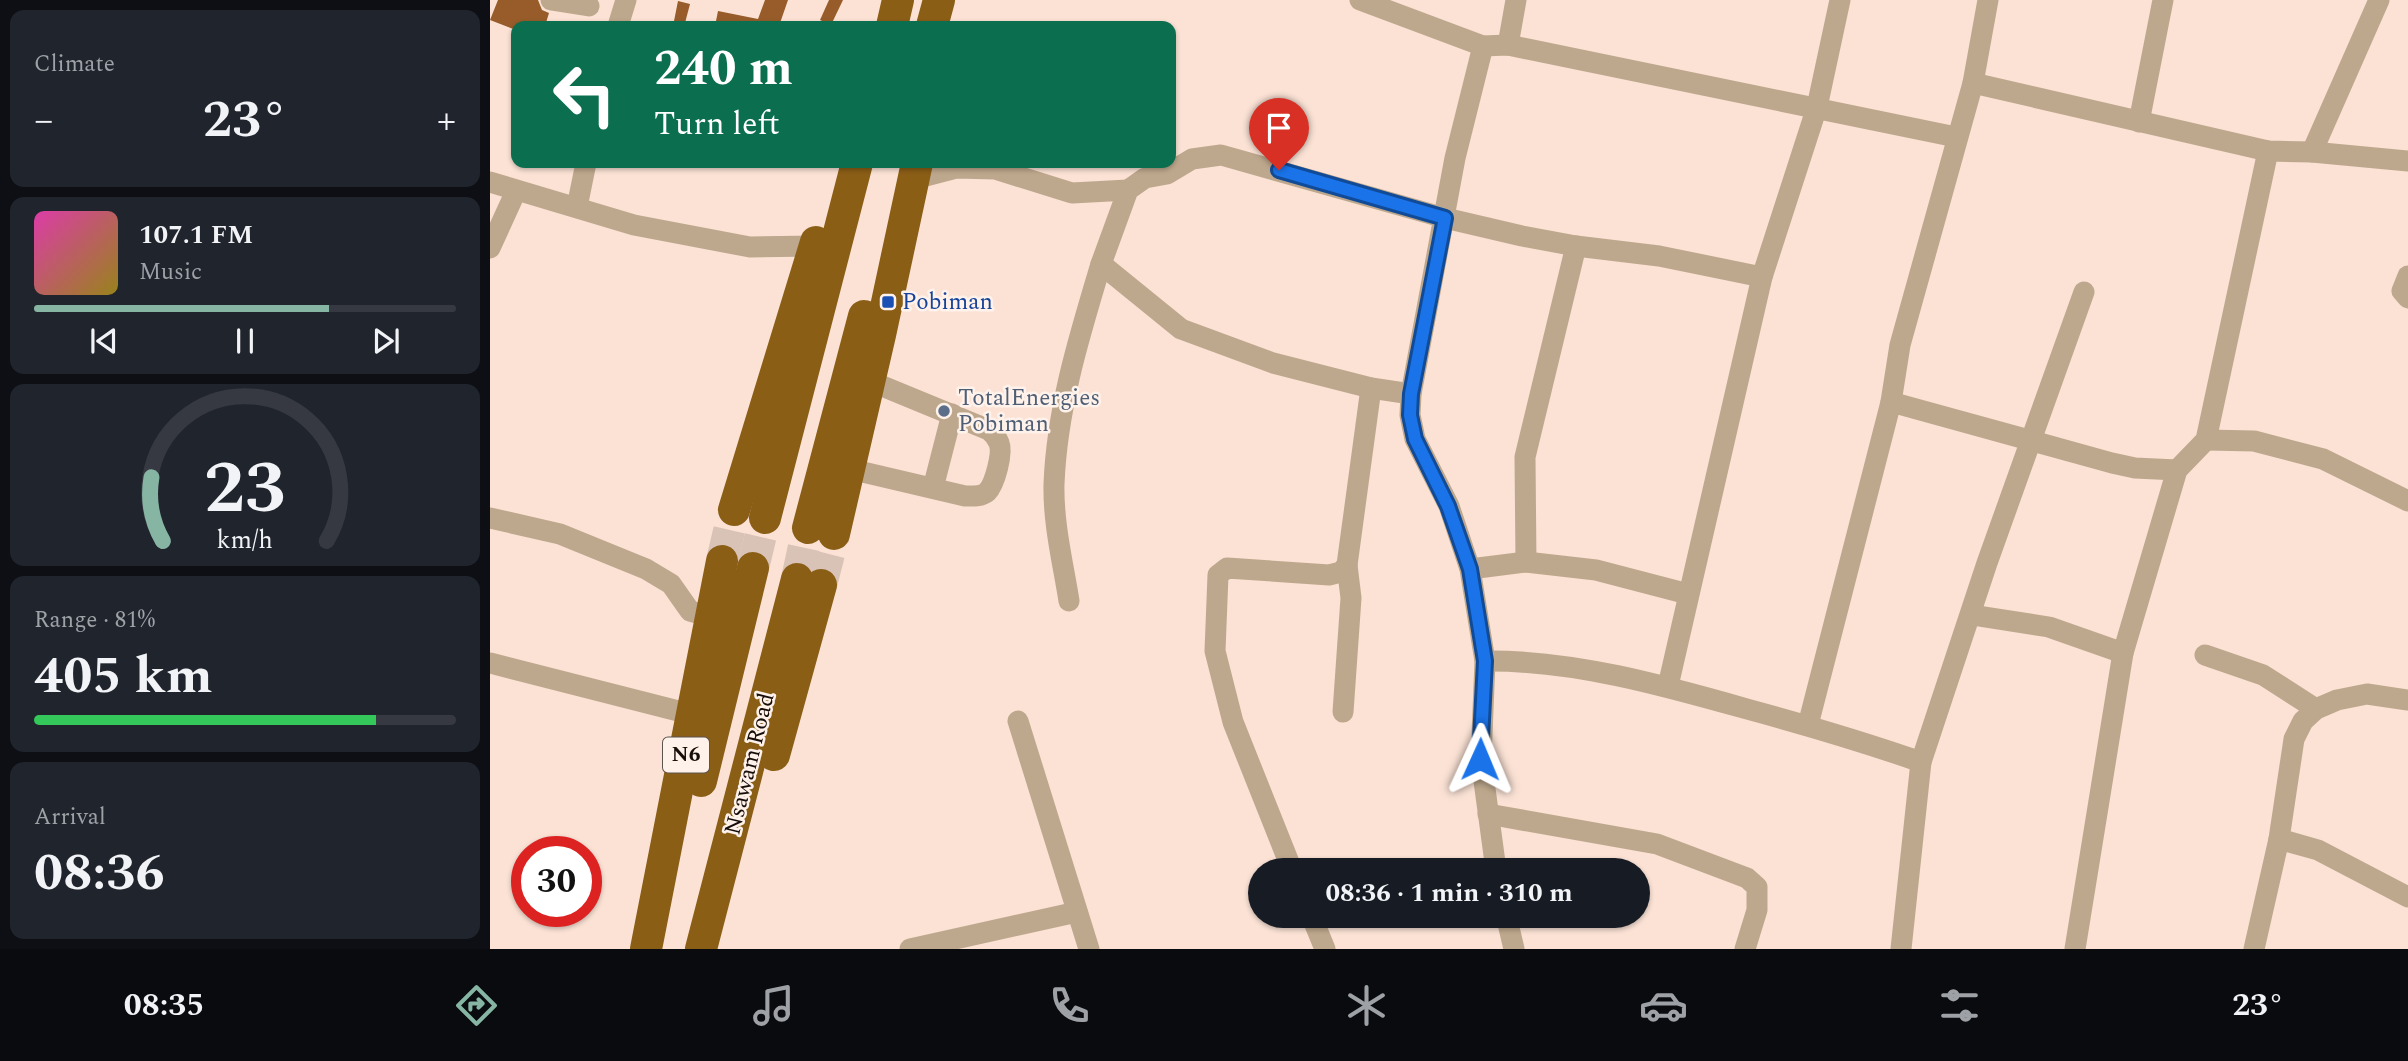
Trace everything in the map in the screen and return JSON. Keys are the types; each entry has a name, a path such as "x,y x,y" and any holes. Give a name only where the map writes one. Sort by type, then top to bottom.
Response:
{"highway":[{"path":"934,21 941,0"},
{"path":"939,21 941,0"},
{"path":"734,510 837,168"},
{"path":"765,518 856,168"},
{"path":"910,168 870,381 850,469 821,531 865,311 910,168"},
{"name":"N6","path":"646,949 694,715 722,561"},
{"name":"Nsawam Road","path":"661,949 753,569"},
{"name":"Nsawam Road","path":"701,949 809,582 721,949"}],"street":[{"path":"551,0 589,6"},
{"path":"620,21 626,0"},
{"path":"1360,0 1483,46 1508,45 1956,137"},
{"path":"1508,45 1516,0"},
{"path":"1668,686 1762,277 1817,107 1840,0"},
{"path":"1808,725 1891,402 1900,345 1973,83 1988,0"},
{"path":"2139,122 2163,0"},
{"path":"2312,152 2379,0"},
{"path":"1483,46 1455,158 1411,394 1410,415 1415,439 1448,506 1470,569 1485,661 1480,759 1494,858"},
{"path":"1973,83 2268,151 2312,152 2408,162"},
{"path":"2075,949 2123,653 2177,470 2206,440 2268,151"},
{"path":"1069,601 1055,506 1056,462 1062,407 1068,374 1101,264 1128,190 1144,178 1167,174 1192,159 1221,155 1445,218 1576,246 1659,256 1762,277"},
{"path":"577,208 585,168"},
{"path":"910,168 970,168"},
{"path":"1003,168 1072,193 1128,190"},
{"path":"490,182 634,225 750,247 815,246"},
{"path":"490,248 516,191"},
{"path":"1526,562 1525,457 1576,246"},
{"path":"1101,264 1181,329 1273,363 1371,388 1411,394"},
{"path":"2408,275 2402,291 2408,298"},
{"path":"1901,949 1921,762 1951,667 1972,615 1987,564 2084,292"},
{"path":"850,469 965,496 978,496 987,492 1000,453 1000,444 989,430 870,381"},
{"path":"1343,712 1351,598 1347,565 1371,388"},
{"path":"1891,402 2135,468 2177,470"},
{"path":"933,488 952,414"},
{"path":"2206,440 2254,441 2323,459 2408,501"},
{"path":"490,518 560,534 646,569 671,584 690,611 712,617"},
{"path":"1470,569 1526,562 1596,570 1688,594"},
{"path":"1287,858 1233,722 1215,651 1218,575 1227,568 1329,575 1341,572 1347,565"},
{"path":"1972,615 2049,627 2123,653"},
{"path":"2205,655 2263,675 2316,709"},
{"path":"1485,661 1528,661 1668,686 1808,725 1921,762"},
{"path":"490,663 694,715"},
{"path":"2253,949 2279,839 2294,739 2303,721 2316,709 2337,700 2367,694 2408,700"},
{"path":"1018,721 1089,949"},
{"path":"1488,814 1657,844 1747,878 1757,887 1757,909 1745,949"},
{"path":"2279,839 2318,850 2408,897"},
{"path":"910,949 1077,912"},
{"path":"1316,928 1325,949"},
{"path":"1509,928 1514,949"}],"building":[{"path":"498,0 538,0 542,10 549,13 547,21 511,21 511,28 490,20"},
{"path":"765,0 788,0 781,21 716,21 718,11 758,19"},
{"path":"829,0 843,0 833,21 820,20"},
{"path":"678,1 690,4 686,21 674,21"}],"tunnel":[{"path":"722,561 734,510"},
{"path":"753,568 765,518"},
{"path":"797,579 808,528"},
{"path":"821,585 834,534"}],"place":[{"name":"Pobiman","path":"888,302"},
{"name":"TotalEnergies Pobiman","path":"944,411"}],"route":[{"path":"1279,170 1445,218 1411,394 1410,415 1415,439 1448,506 1470,569 1485,661 1480,759"}]}
